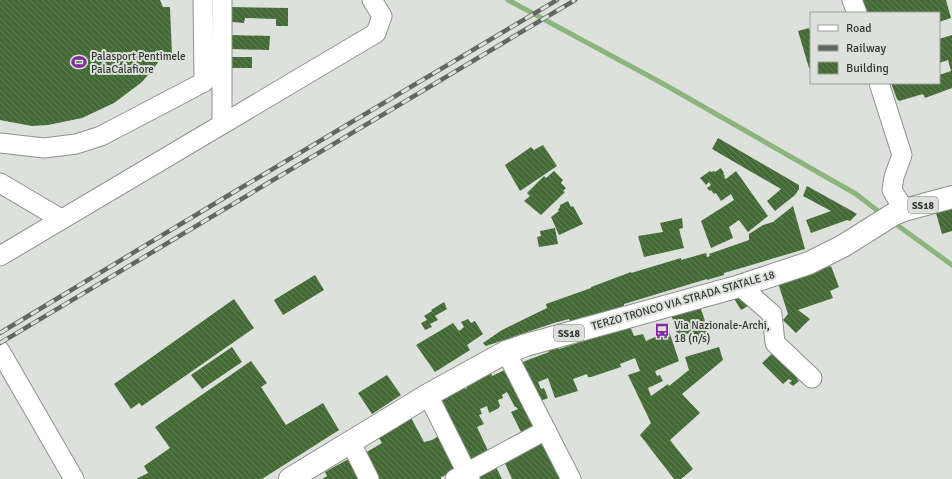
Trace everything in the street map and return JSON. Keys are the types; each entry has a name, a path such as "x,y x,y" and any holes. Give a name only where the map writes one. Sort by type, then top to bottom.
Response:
{"main road":[{"name":"TERZO TRONCO VIA STRADA STATALE 18","path":"290,479 428,395 506,352 526,345 740,286 809,263 843,246 899,212 952,197"}],"street":[{"path":"0,143 44,148 76,144 101,136 204,82 204,0"},
{"path":"222,0 222,124"},
{"path":"0,256 376,33 382,16 372,0"},
{"path":"852,0 857,12"},
{"path":"879,84 902,155 894,177 892,190 899,212"},
{"path":"0,182 61,219"},
{"path":"740,286 772,314 775,343 812,378"},
{"path":"0,351 74,479"},
{"path":"506,352 571,479"},
{"path":"428,395 464,477 546,430"},
{"path":"351,443 369,479"}],"building":[{"name":"Palasport Pentimele PalaCalafiore","path":"0,0 160,0 163,7 170,7 172,55 163,55 142,82 114,103 82,118 48,125 32,126 0,120"},
{"path":"862,0 946,0 951,18 940,22 940,12 866,12"},
{"path":"232,7 288,8 288,26 276,26 276,19 245,18 244,23 232,22"},
{"path":"809,28 810,68 809,68 798,31"},
{"path":"231,35 270,36 269,50 231,49"},
{"path":"952,35 952,88 925,98 923,94 899,101 891,84 940,84 940,75 951,71 948,60 940,63 940,39"},
{"path":"231,57 252,57 252,68 231,68"},
{"path":"718,138 799,185 799,189 795,195 775,211 767,201 781,189 712,149"},
{"path":"543,145 557,166 520,191 505,165 531,147 534,150"},
{"path":"721,168 726,179 736,171 768,216 748,232 739,220 729,227 733,238 711,248 701,221 734,200 731,194 721,201 716,193 714,194 707,188 711,185 709,182 706,185 700,178 710,171 715,172"},
{"path":"554,171 563,180 561,183 566,188 563,191 565,192 541,215 524,201 530,196 527,193 544,176 546,178"},
{"path":"807,186 857,214 850,221 847,220 811,233 806,220 831,211 803,196"},
{"path":"568,201 571,207 573,206 583,224 559,235 551,217 559,211 560,205"},
{"path":"793,206 805,249 570,322 569,319 554,323 486,346 483,343 502,330 547,308 546,304 631,272 681,258 681,260 706,253 707,257 710,256 709,254 749,240 749,234 763,225 773,222"},
{"path":"952,209 952,231 942,234 936,213"},
{"path":"682,218 683,228 679,229 684,248 644,257 638,236 663,232 660,223"},
{"path":"555,228 558,244 539,247 537,237 541,236 540,231"},
{"path":"831,266 839,287 830,291 833,298 798,310 810,319 796,333 783,320 788,314 778,283"},
{"path":"315,275 324,290 283,315 274,300"},
{"path":"730,292 755,302 741,310"},
{"path":"234,299 254,328 142,406 139,403 131,409 114,384"},
{"path":"444,302 447,309 435,316 438,320 430,324 432,327 425,330 421,323 427,320 424,316"},
{"path":"700,306 710,336 695,340 693,332 678,337 671,314"},
{"path":"468,319 471,323 475,321 483,334 467,345 470,350 435,372 416,345 453,323 459,331 464,327 461,322"},
{"path":"630,326 634,336 643,334 646,341 669,331 679,361 655,371 657,376 660,375 663,381 648,388 651,396 668,384 669,386 689,370 685,357 719,347 723,360 682,394 700,413 670,440 693,469 681,479 674,479 640,435 651,423 628,375 640,371 635,358 620,364 621,367 591,377 588,377 587,374 573,379 578,391 555,398 548,378 538,382 541,389 544,388 548,398 538,402 520,363 549,352 547,349 558,345 559,349"},
{"path":"232,347 242,362 202,389 191,375"},
{"path":"778,348 800,375 797,379 799,381 793,386 789,383 792,381 789,379 783,384 762,363"},
{"path":"251,361 267,383 261,387 286,425 323,403 339,430 262,479 136,479 148,473 144,466 170,448 155,427"},
{"path":"511,367 544,429 524,438 511,412 518,409 515,407 507,392 502,395 503,398 498,400 500,406 499,408 489,413 487,406 480,409 482,414 479,415 484,424 477,427 490,455 471,465 438,401 464,387 465,389 467,388 466,386 491,373 492,376"},
{"path":"387,375 401,395 372,414 358,393"},
{"path":"410,416 424,442 432,440 442,434 461,469 441,477 441,479 378,479 365,453 382,443 377,435"},
{"path":"546,439 566,479 512,479 503,459"},
{"path":"354,456 366,479 322,479 327,476 325,472"},
{"path":"495,465 502,479 479,479 477,475"}],"waterway":[{"path":"508,0 660,82 856,194 883,215"},
{"path":"893,222 952,265"}],"railway":[{"path":"0,333 557,0"},
{"path":"0,343 575,0"}],"place":[{"name":"Palasport Pentimele PalaCalafiore","path":"79,62"},
{"name":"Via Nazionale-Archi, 18 (n/s)","path":"662,331"}]}
